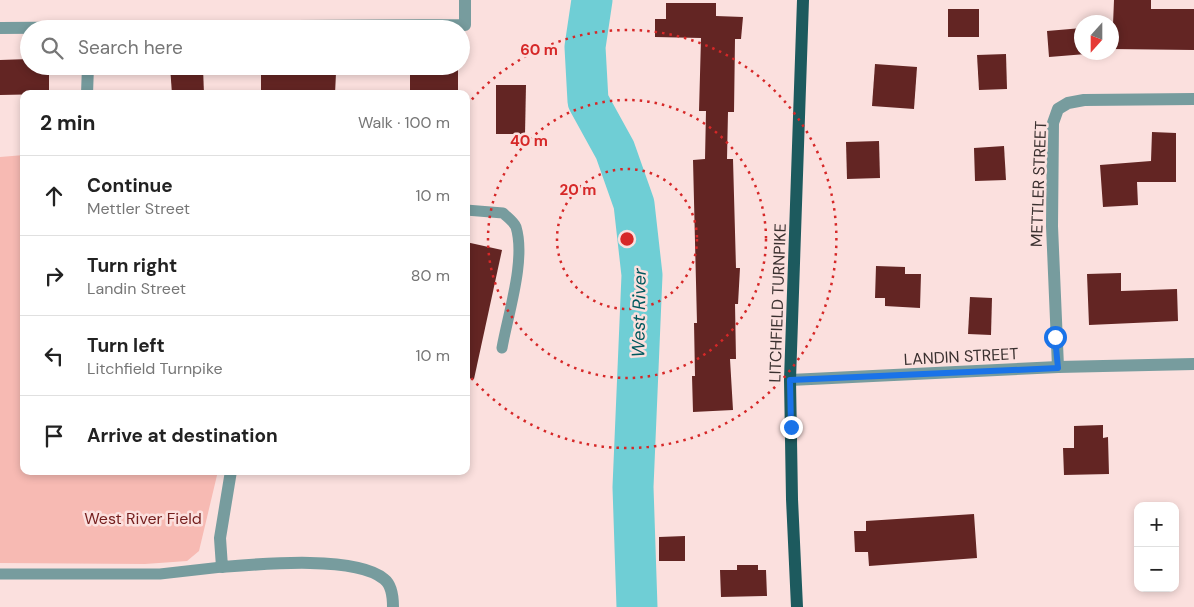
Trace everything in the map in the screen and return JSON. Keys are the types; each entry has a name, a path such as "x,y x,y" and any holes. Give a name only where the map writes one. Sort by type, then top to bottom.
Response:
{"main road":[{"name":"LITCHFIELD TURNPIKE","path":"797,607 792,499 790,380 803,0"}],"street":[{"path":"465,0 465,20"},
{"path":"0,28 20,28"},
{"path":"87,90 88,75"},
{"name":"METTLER STREET","path":"1058,368 1052,226 1053,123 1058,109 1068,103 1084,100 1194,99"},
{"name":"LANDIN STREET","path":"790,380 1194,364"},
{"path":"230,475 220,538 222,567 297,564 357,567 373,572 385,580 391,590 393,607"}],"lane":[{"path":"470,210 503,213 515,226 518,265 502,348"},
{"path":"0,574 160,574 222,567"}],"green space":[{"name":"West River Field","path":"20,155 20,475 217,475 199,551 187,561 145,564 0,563 0,157"}],"building":[{"path":"1114,0 1151,0 1151,9 1194,9 1194,50 1119,49 1119,15 1113,15"},
{"path":"666,3 716,3 716,16 743,17 741,39 735,39 734,112 728,112 727,159 733,159 736,268 740,268 738,304 735,304 736,359 730,359 733,410 693,412 692,376 695,376 694,323 697,323 693,160 705,159 706,111 699,111 701,38 655,37 655,19 666,19"},
{"path":"948,9 979,9 979,37 948,37"},
{"path":"1074,29 1074,55 1049,57 1047,31"},
{"path":"1006,54 1007,89 979,90 977,55"},
{"path":"20,59 20,75 49,75 49,90 20,90 20,95 0,95 0,60"},
{"path":"875,64 917,67 914,109 872,106"},
{"path":"171,75 203,75 204,90 172,90"},
{"path":"261,75 336,75 335,90 261,90"},
{"path":"410,75 458,75 458,90 410,90"},
{"path":"496,85 526,85 525,134 496,134"},
{"path":"1152,132 1176,133 1176,182 1137,182 1138,205 1103,207 1100,165 1151,161"},
{"path":"879,141 880,178 847,179 846,142"},
{"path":"1004,146 1006,180 975,181 974,148"},
{"path":"470,243 502,250 474,379 470,378"},
{"path":"876,266 905,267 905,274 921,274 920,308 885,306 885,298 875,298"},
{"path":"1121,273 1121,291 1177,289 1178,321 1089,325 1087,274"},
{"path":"970,297 992,298 991,335 968,334"},
{"path":"1103,425 1103,438 1108,437 1109,474 1064,475 1063,448 1074,448 1074,426"},
{"path":"974,514 977,558 869,566 868,552 855,552 854,531 866,531 866,521"},
{"path":"685,536 685,561 659,561 659,537"},
{"path":"737,565 758,565 758,570 766,570 767,596 721,597 720,570 737,570"}],"waterway":[{"name":"West River","path":"592,0 585,47 588,101 615,150 634,204 642,275 633,487 637,607"}],"route":[{"path":"791,427 790,380 1058,368 1055,337"}]}
